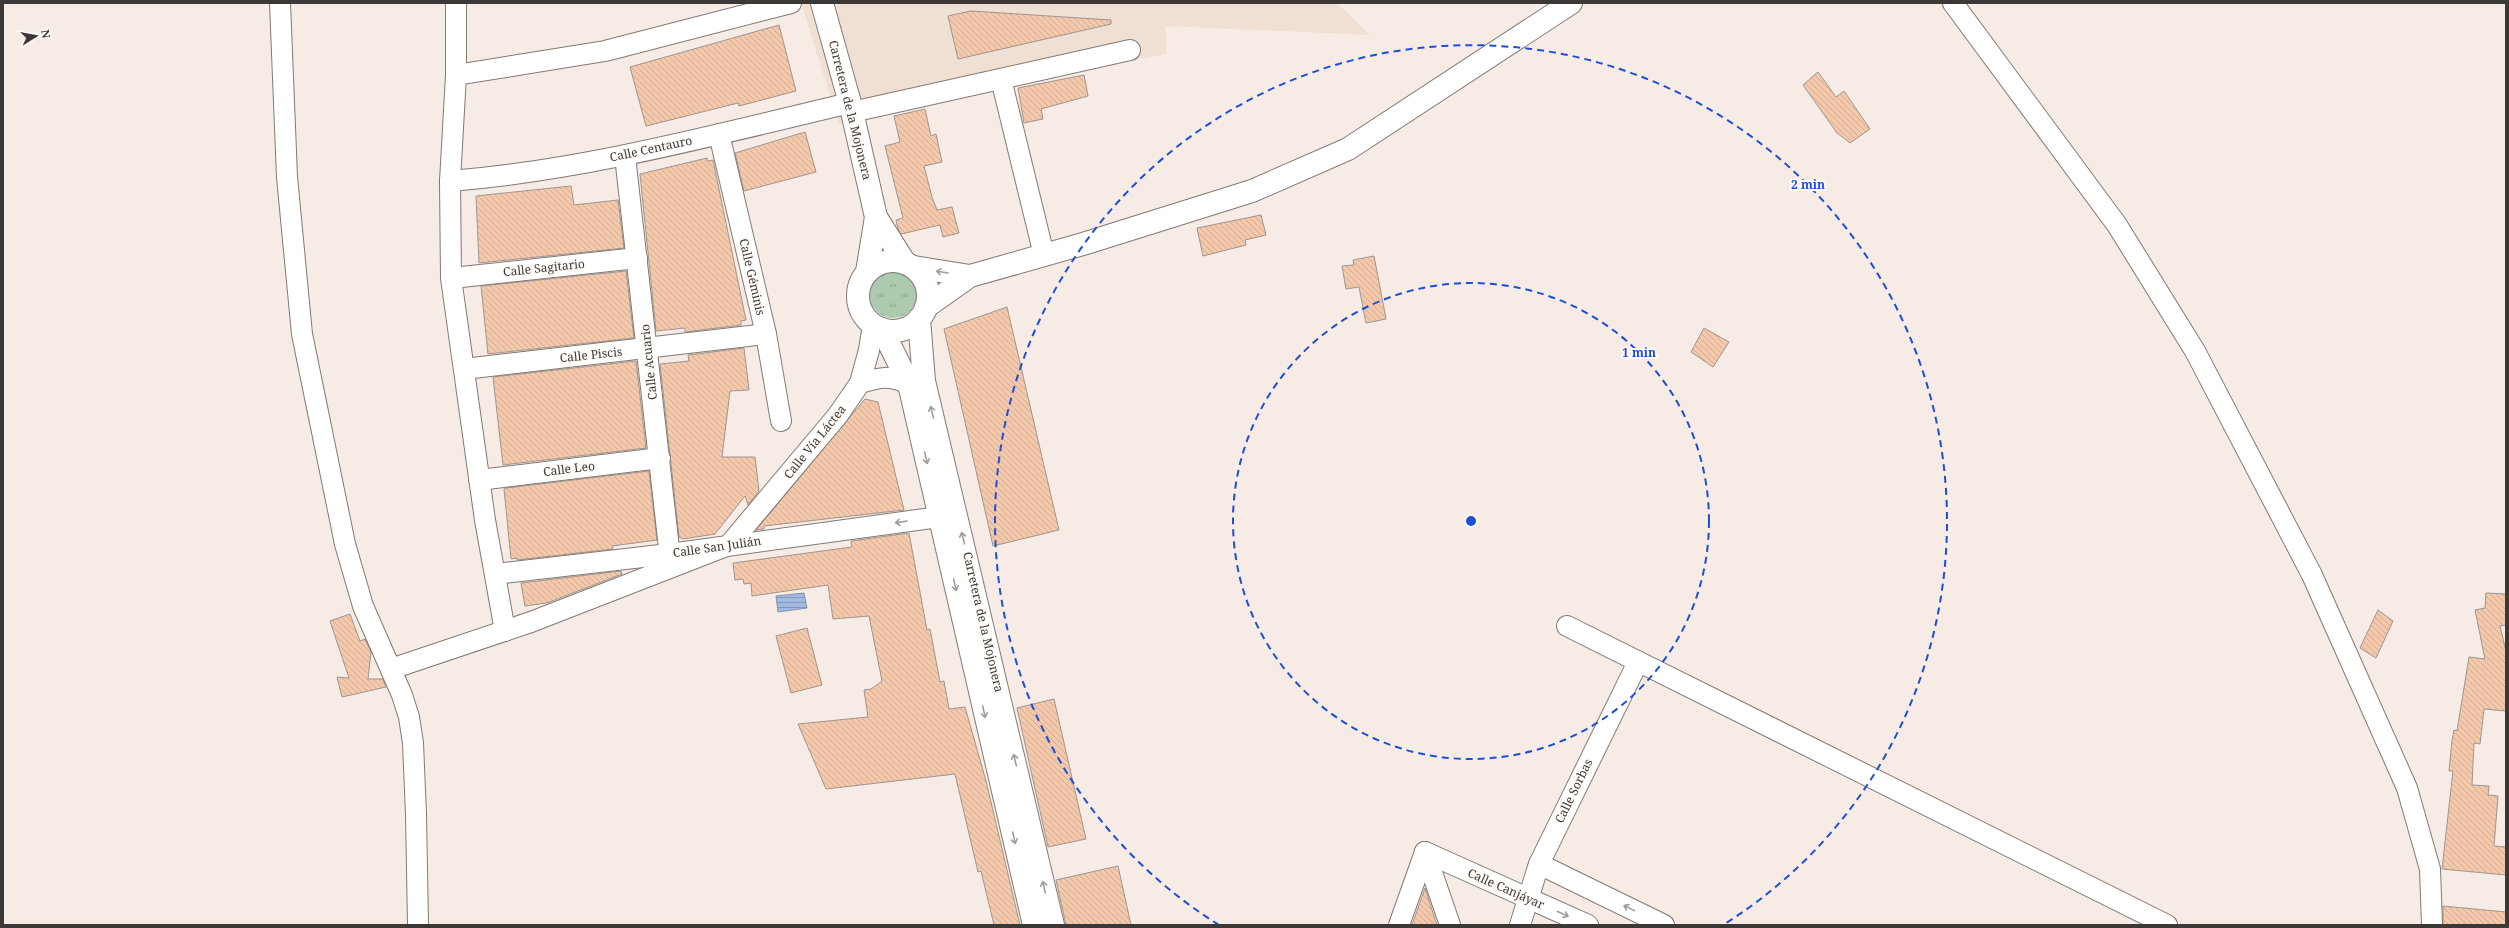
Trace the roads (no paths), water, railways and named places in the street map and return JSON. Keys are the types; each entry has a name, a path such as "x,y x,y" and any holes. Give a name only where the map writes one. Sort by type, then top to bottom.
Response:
{"street":[{"path":"280,3 287,177 302,334 346,544 363,606 391,670 409,717 413,743 418,925"},
{"path":"456,3 456,75 450,181 452,278 479,480 505,631"},
{"path":"456,75 605,51 791,3"},
{"name":"Carretera de la Mojonera","path":"822,3 851,107 876,217 909,265"},
{"path":"970,276 885,261 867,272 858,291 858,302 862,312 878,327 905,328 970,276 1044,255 1252,191 1348,149 1572,3"},
{"path":"1953,3 2118,226 2195,351 2309,568 2407,788 2430,869 2432,925"},
{"name":"Calle Centauro","path":"450,181 480,178 625,156 718,134 1001,79 1130,50"},
{"path":"1001,79 1044,255"},
{"name":"Calle Géminis","path":"718,134 766,334 781,421"},
{"name":"Calle Acuario","path":"625,156 660,458 670,561"},
{"name":"Carretera de la Mojonera","path":"867,272 876,217"},
{"name":"Calle Sagitario","path":"452,278 637,258"},
{"path":"909,265 926,285 923,313"},
{"name":"Carretera de la Mojonera","path":"923,313 924,381 1053,925"},
{"name":"Carretera de la Mojonera","path":"878,327 909,384 1034,925"},
{"name":"Calle Vía Láctea","path":"729,545 838,415 860,384 878,327"},
{"name":"Calle Piscis","path":"464,369 766,334"},
{"path":"860,384 879,378 895,378 909,384"},
{"name":"Calle Leo","path":"479,480 660,458"},
{"name":"Calle San Julián","path":"729,545 939,517"},
{"path":"391,670 505,631 670,561 729,545"},
{"name":"Calle San Julián","path":"495,574 670,561"},
{"path":"1567,626 2167,925"},
{"name":"Calle Sorbas","path":"1520,925 1539,864 1638,662"},
{"path":"1399,925 1425,852"},
{"path":"1425,852 1450,925"},
{"name":"Calle Canjáyar","path":"1425,852 1588,925"},
{"path":"1539,864 1664,925"}],"water":[{"path":"804,593 807,608 778,612 776,596"}]}
